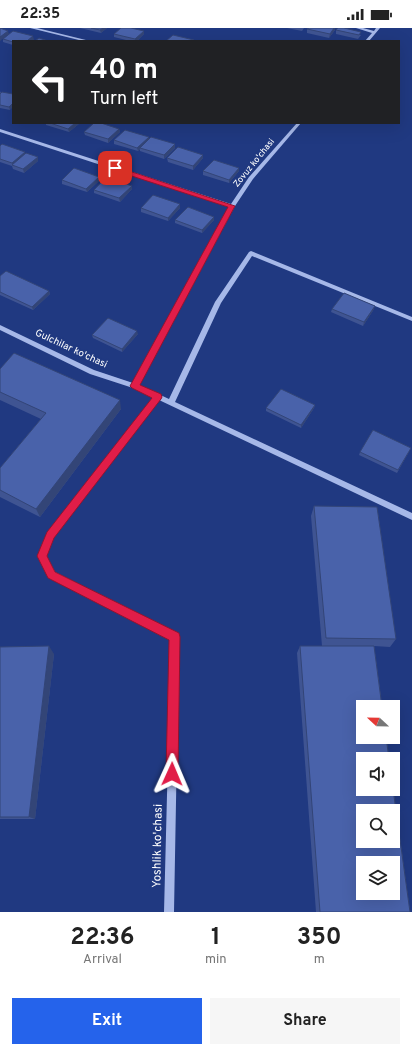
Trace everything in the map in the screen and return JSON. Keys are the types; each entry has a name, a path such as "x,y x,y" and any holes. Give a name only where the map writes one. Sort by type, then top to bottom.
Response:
{"street":[{"path":"32,28 84,40"},
{"path":"358,28 376,30"},
{"path":"368,40 376,30"},
{"name":"Zovuz ko'chasi","path":"135,386 232,206 251,178 298,124"},
{"path":"0,130 232,206"},
{"path":"171,403 218,302 251,253 412,319"},
{"name":"Gulchilar ko'chasi","path":"0,327 92,372 135,386 412,517"},
{"name":"Yoshlik ko'chasi","path":"158,397 50,535 42,556 52,575 175,637 169,912"}],"building":[{"path":"0,28 8,31 0,37"},
{"path":"91,28 103,28 100,30"},
{"path":"121,28 131,28 144,31 135,39 114,34"},
{"path":"334,28 330,34 307,29"},
{"path":"338,28 361,32 359,35 336,30"},
{"path":"13,31 33,36 28,40 12,40 12,42 3,39"},
{"path":"173,35 194,40 167,40"},
{"path":"2,92 12,94 12,104 9,107 0,105 0,94"},
{"path":"53,124 74,124 68,129"},
{"path":"93,124 104,124 119,129 108,139 84,132"},
{"path":"125,130 149,137 137,148 114,140"},
{"path":"151,137 175,144 164,155 140,148"},
{"path":"2,144 25,152 12,163 0,159 0,146"},
{"path":"178,147 203,155 193,166 167,158"},
{"path":"26,153 38,157 23,169 12,165"},
{"path":"214,160 239,168 229,180 203,171"},
{"path":"74,168 99,177 86,189 62,180"},
{"path":"106,177 132,186 119,198 94,190"},
{"path":"153,195 180,204 168,218 141,208"},
{"path":"188,207 214,217 202,230 175,220"},
{"path":"6,271 49,291 32,307 0,292 0,276"},
{"path":"344,293 375,306 364,322 332,309"},
{"path":"108,318 137,331 122,349 92,335"},
{"path":"14,353 120,400 36,509 0,490 0,468 46,413 0,392 0,369"},
{"path":"281,389 315,405 301,425 266,408"},
{"path":"373,430 411,448 398,470 360,452"},
{"path":"314,506 377,507 396,639 326,638"},
{"path":"49,646 29,817 0,817 0,647"},
{"path":"300,646 374,646 381,700 356,700 356,744 387,744 388,752 356,752 356,796 394,796 395,804 356,804 356,848 400,848 400,840 410,912 320,912"}],"route":[{"path":"115,168 232,206 135,386 158,397 50,535 42,556 52,575 175,637 172,774"}]}
